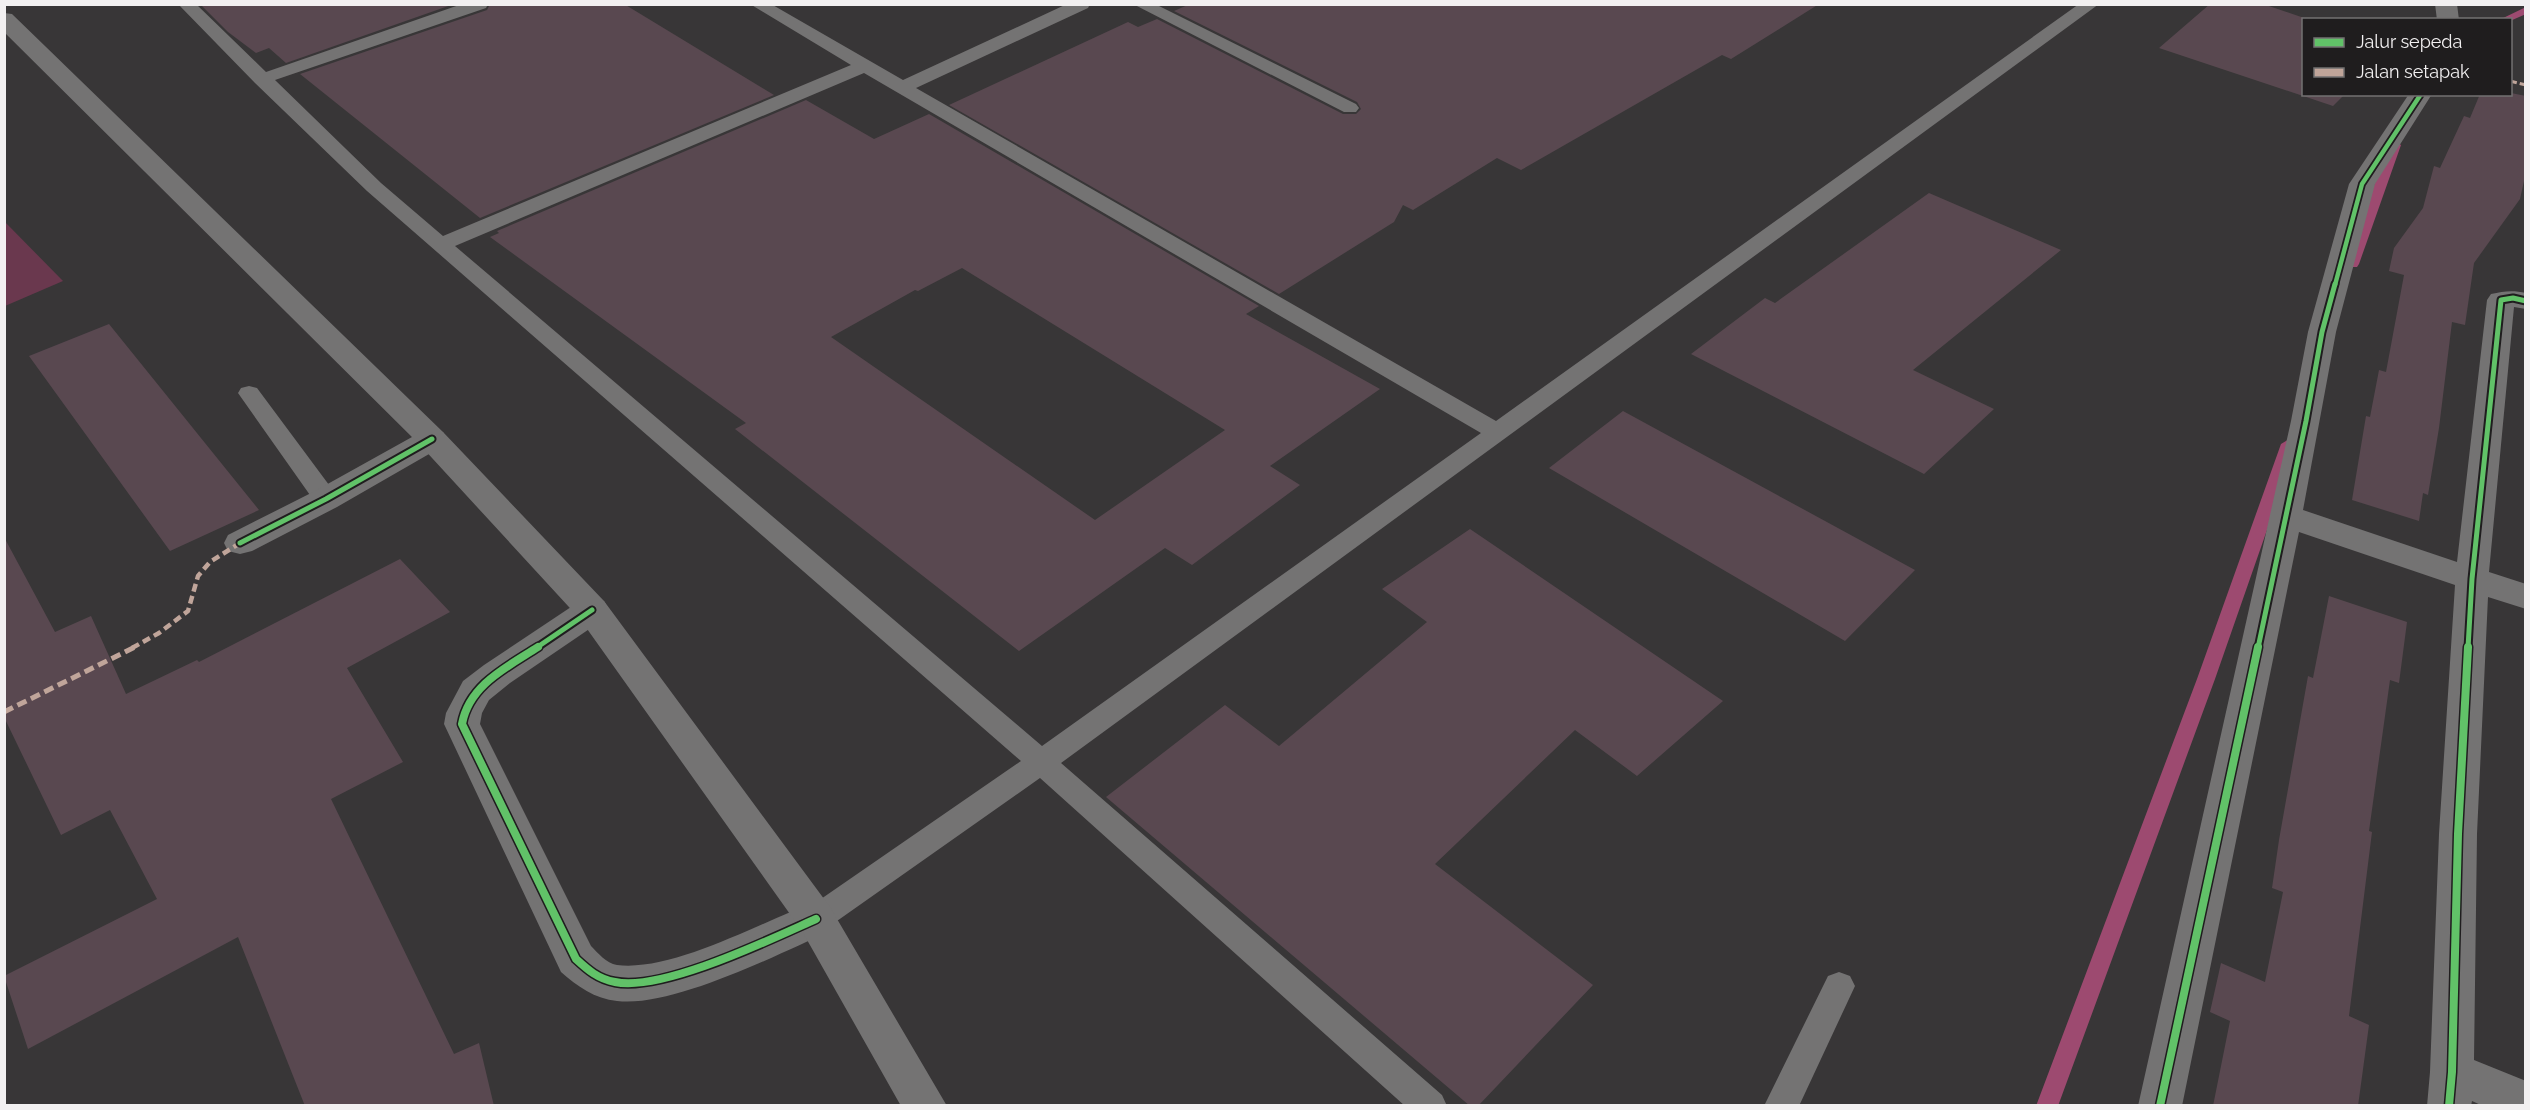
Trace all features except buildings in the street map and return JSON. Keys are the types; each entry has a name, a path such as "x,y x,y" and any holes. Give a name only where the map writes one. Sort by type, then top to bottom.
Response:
{"street":[{"path":"4,19 432,439 592,610 816,919 925,1106"},
{"path":"2160,1106 2286,516 2322,332 2362,184 2420,96"},
{"path":"2526,301 2506,297 2501,300 2472,579 2458,834 2451,1089 2526,1102"},
{"path":"240,543 327,499 432,439"},
{"path":"2286,516 2526,597"},
{"path":"592,610 496,674 476,692 464,713 462,724 576,959 598,978 630,985 675,976 816,919"}],"lane":[{"path":"186,4 374,187 1041,762 1430,1106"},
{"path":"261,79 480,4"},
{"path":"758,4 1497,432"},
{"path":"903,87 1082,4"},
{"path":"1141,4 1350,108"},
{"path":"816,919 1041,762 2091,4"},
{"path":"441,244 865,66"},
{"path":"249,393 327,499"},
{"path":"1781,1106 1839,987"}],"shaded area":[{"path":"4,221 63,281 5,306 4,306"}],"waterway":[{"path":"2508,18 2526,10"},
{"path":"2352,264 2395,145"},
{"path":"2047,1106 2206,679 2289,444"}],"marked path":[{"path":"2512,82 2526,85"},
{"path":"4,712 106,663 159,633 188,611 198,576 210,562 240,543"}],"cycle path":[{"path":"2160,1106 2306,421 2322,332 2362,184 2420,96"},
{"path":"2449,1106 2452,1072 2458,834 2472,579 2501,300 2513,298 2526,301"},
{"path":"240,543 326,499 432,439"},
{"path":"592,610 497,674 476,691 464,713 462,724 576,959 597,977 617,983 643,982 673,976 706,965 816,919"}]}
